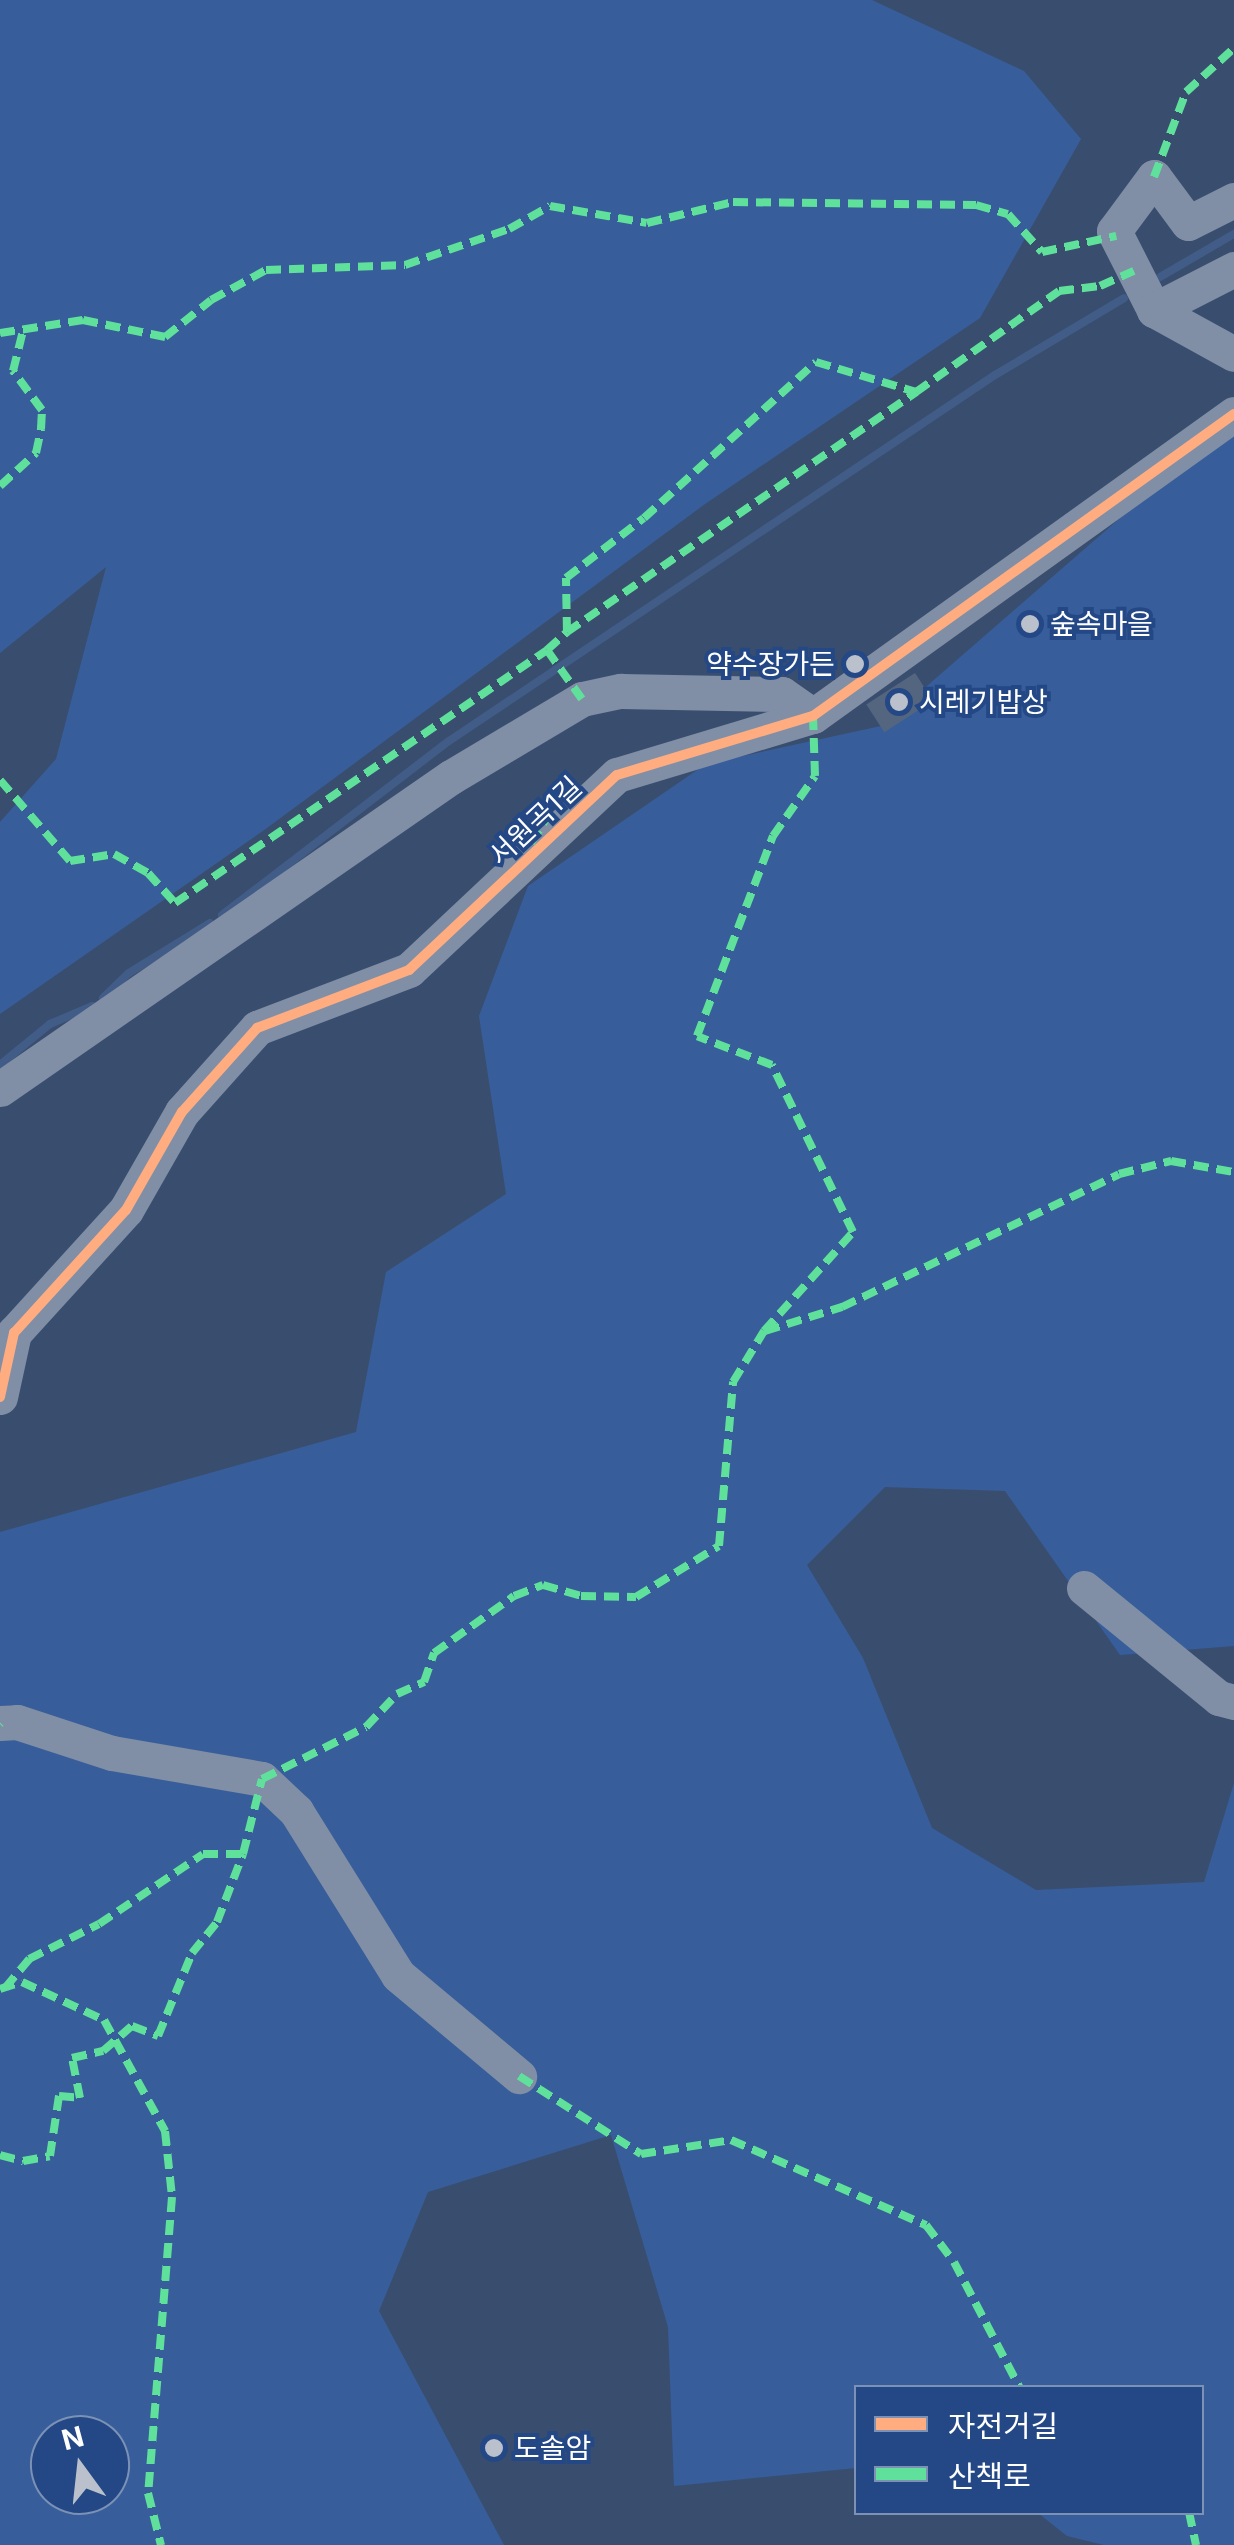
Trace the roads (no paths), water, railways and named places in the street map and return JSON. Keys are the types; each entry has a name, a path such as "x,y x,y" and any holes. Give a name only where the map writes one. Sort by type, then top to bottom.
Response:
{"street":[{"path":"1234,200 1188,223 1154,177 1114,230 1154,310 1234,354"},
{"path":"1154,310 1234,269"},
{"name":"서원곡1길","path":"0,1398 14,1333 126,1210 182,1112 257,1028 409,970 617,774 813,716 1234,414"},
{"path":"0,1089 450,777 582,698 622,692 782,694 813,716"},
{"path":"1084,1588 1219,1698 1234,1702"},
{"path":"0,1723 17,1722 112,1753 262,1779 296,1811 398,1975 519,2076"}],"waterway":[{"path":"1160,277 1234,234"},
{"path":"222,915 449,741 995,375 1124,298"},
{"path":"103,998 129,973 210,923"},
{"path":"0,1065 50,1024 92,1006"}],"place":[{"name":"숲속마을","path":"1030,624"},
{"name":"약수장가든","path":"855,664"},
{"name":"시레기밥상","path":"899,702"},
{"name":"도솔암","path":"494,2448"}]}
